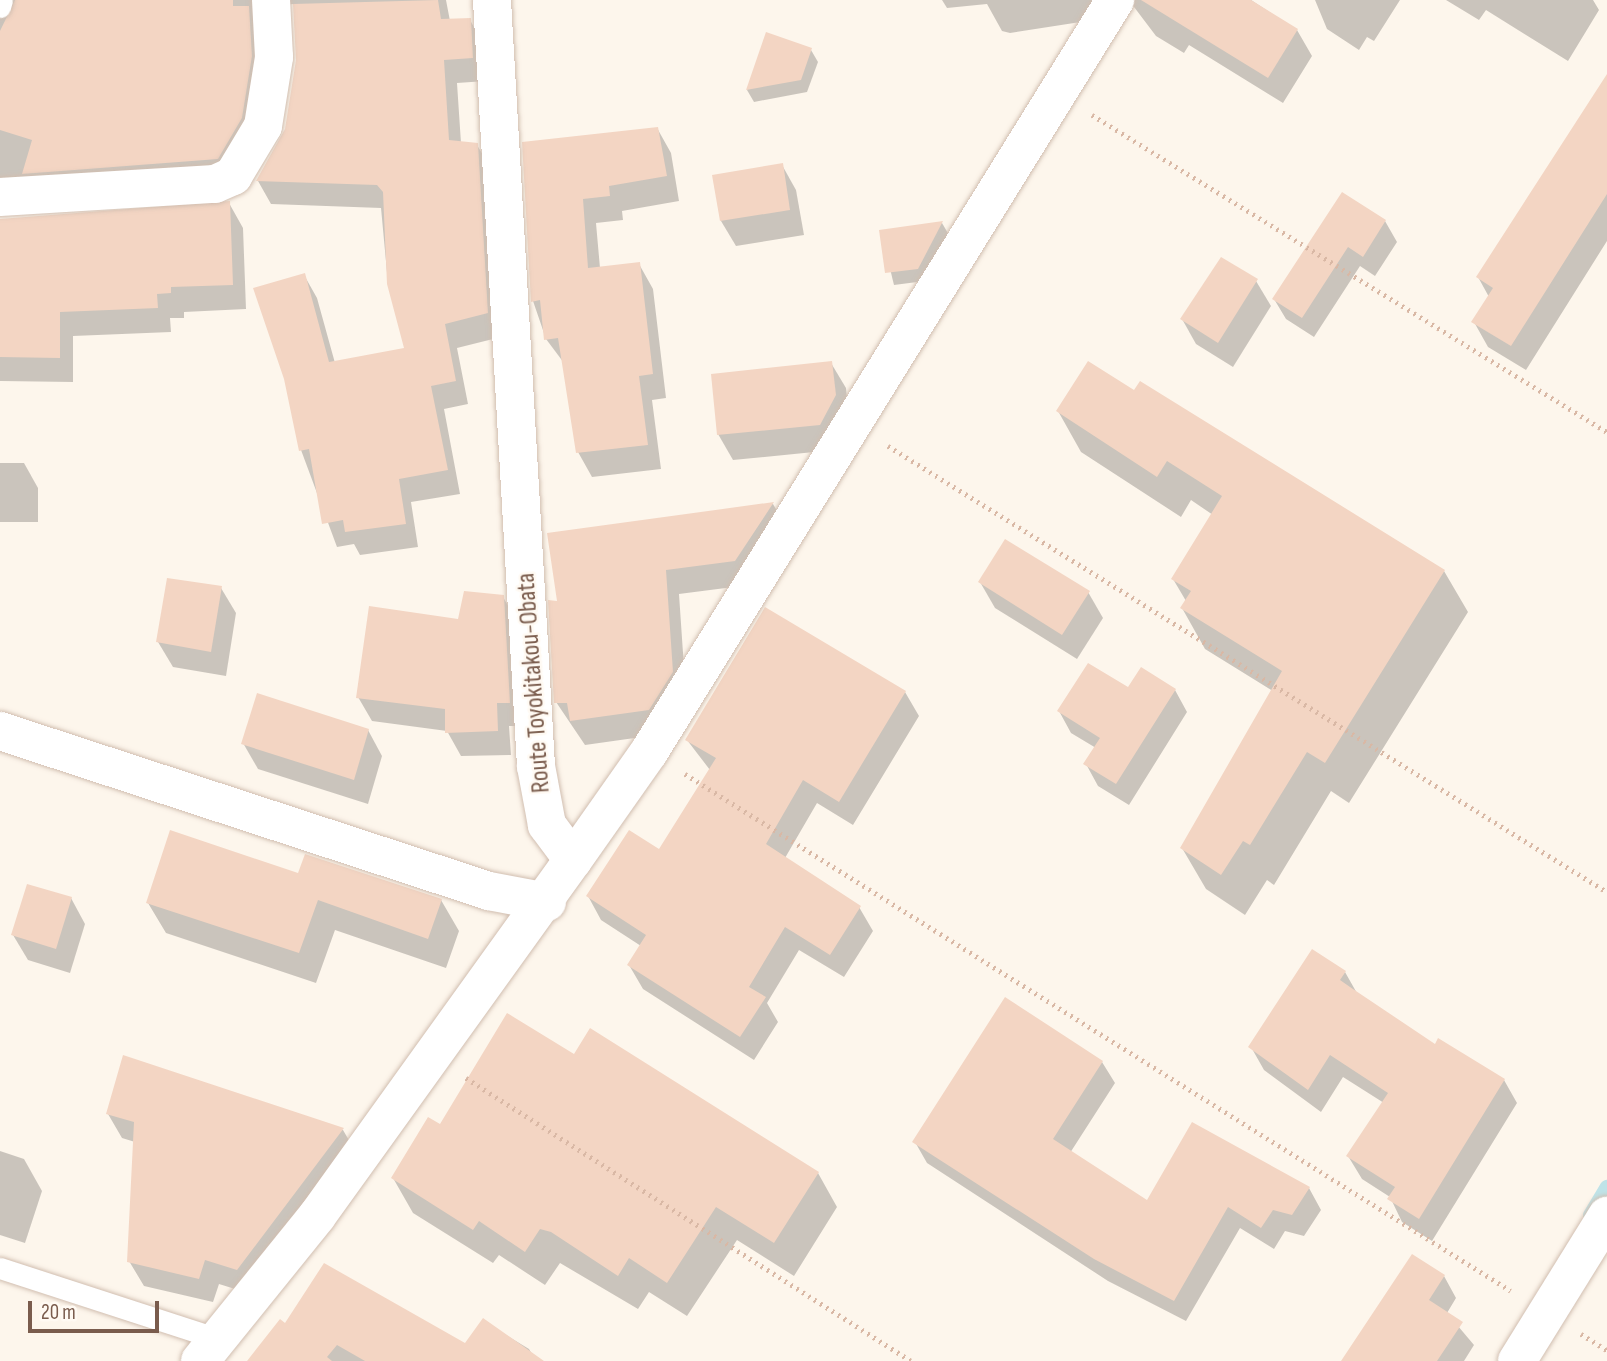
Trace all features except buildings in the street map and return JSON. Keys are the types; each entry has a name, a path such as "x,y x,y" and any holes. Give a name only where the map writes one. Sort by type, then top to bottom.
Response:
{"street":[{"path":"0,197 215,184 233,176 263,126 274,57 271,0"},
{"name":"Route Toyokitakou-Obata","path":"492,0 536,766 547,825 573,860"},
{"path":"209,1350 433,1057 547,902 573,860 649,752 1115,0"},
{"path":"0,730 489,891 547,902"},
{"path":"1517,1361 1607,1216"}],"lane":[{"path":"0,7 2,0"},
{"path":"0,1268 209,1350"}],"path":[{"path":"1056,93 1607,432"},
{"path":"851,424 1607,892"},
{"path":"649,752 1607,1350"},
{"path":"433,1057 911,1361"}],"waterway":[{"path":"1590,1215 1607,1187"}]}
